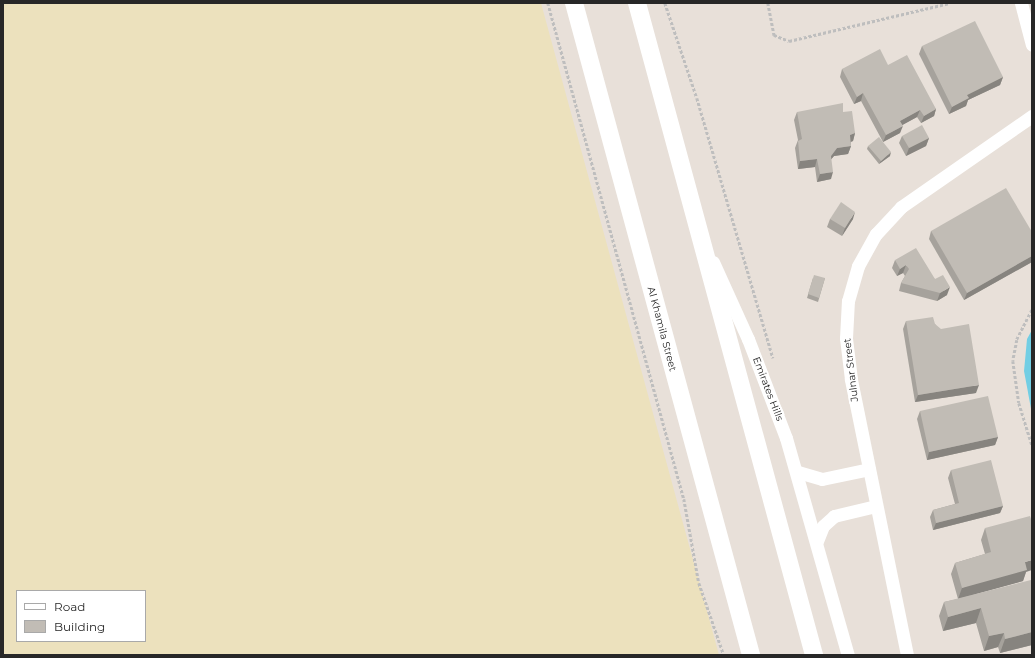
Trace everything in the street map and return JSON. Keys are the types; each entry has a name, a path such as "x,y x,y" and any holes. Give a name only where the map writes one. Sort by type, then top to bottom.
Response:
{"main road":[{"name":"Al Khamila Street","path":"574,3 752,655"},
{"path":"637,3 814,655"}],"street":[{"path":"1021,3 1032,45"},
{"name":"Julnar Street","path":"907,655 868,469 851,378 846,338 848,301 858,266 876,234 901,207 1032,116"},
{"name":"Emirates Hills","path":"703,242 754,352 798,472 848,655"},
{"path":"798,472 822,479 868,469"},
{"path":"817,541 823,526 834,516 876,506"}],"path":[{"path":"548,3 684,499 699,583 724,655"},
{"path":"665,3 702,112 775,366"},
{"path":"768,3 774,35 789,41 950,3"},
{"path":"1032,310 1025,320 1017,340 1013,361 1019,403 1032,445"}],"sand":[{"path":"3,3 541,3 719,655 3,655"}],"water":[{"path":"1032,330 1032,414 1024,371 1027,339"}],"building":[{"path":"975,21 1003,77 967,95 969,98 952,107 922,46"},
{"path":"880,49 888,65 907,55 936,109 924,116 920,110 900,121 903,126 886,135 863,93 857,97 842,69"},
{"path":"843,103 843,112 852,111 855,133 850,135 851,146 837,148 831,156 833,172 820,174 817,159 800,161 798,141 802,139 797,112"},
{"path":"922,125 929,138 909,148 902,136"},
{"path":"879,137 891,152 881,161 868,146"},
{"path":"1006,188 1032,232 1032,256 967,293 931,231"},
{"path":"841,202 855,212 845,228 830,219"},
{"path":"916,248 935,279 943,275 950,287 940,293 901,283 909,269 906,265 900,269 895,260"},
{"path":"814,275 825,278 819,298 808,294"},
{"path":"933,317 935,324 941,329 969,324 979,385 918,395 906,321"},
{"path":"988,396 998,437 929,452 920,411"},
{"path":"991,460 1003,506 936,523 933,510 959,503 951,470"},
{"path":"1030,516 1032,522 1032,560 1025,562 1027,570 962,588 955,563 991,552 985,528"},
{"path":"1031,580 1032,632 1005,639 1004,633 989,636 981,608 948,617 944,602"}]}
